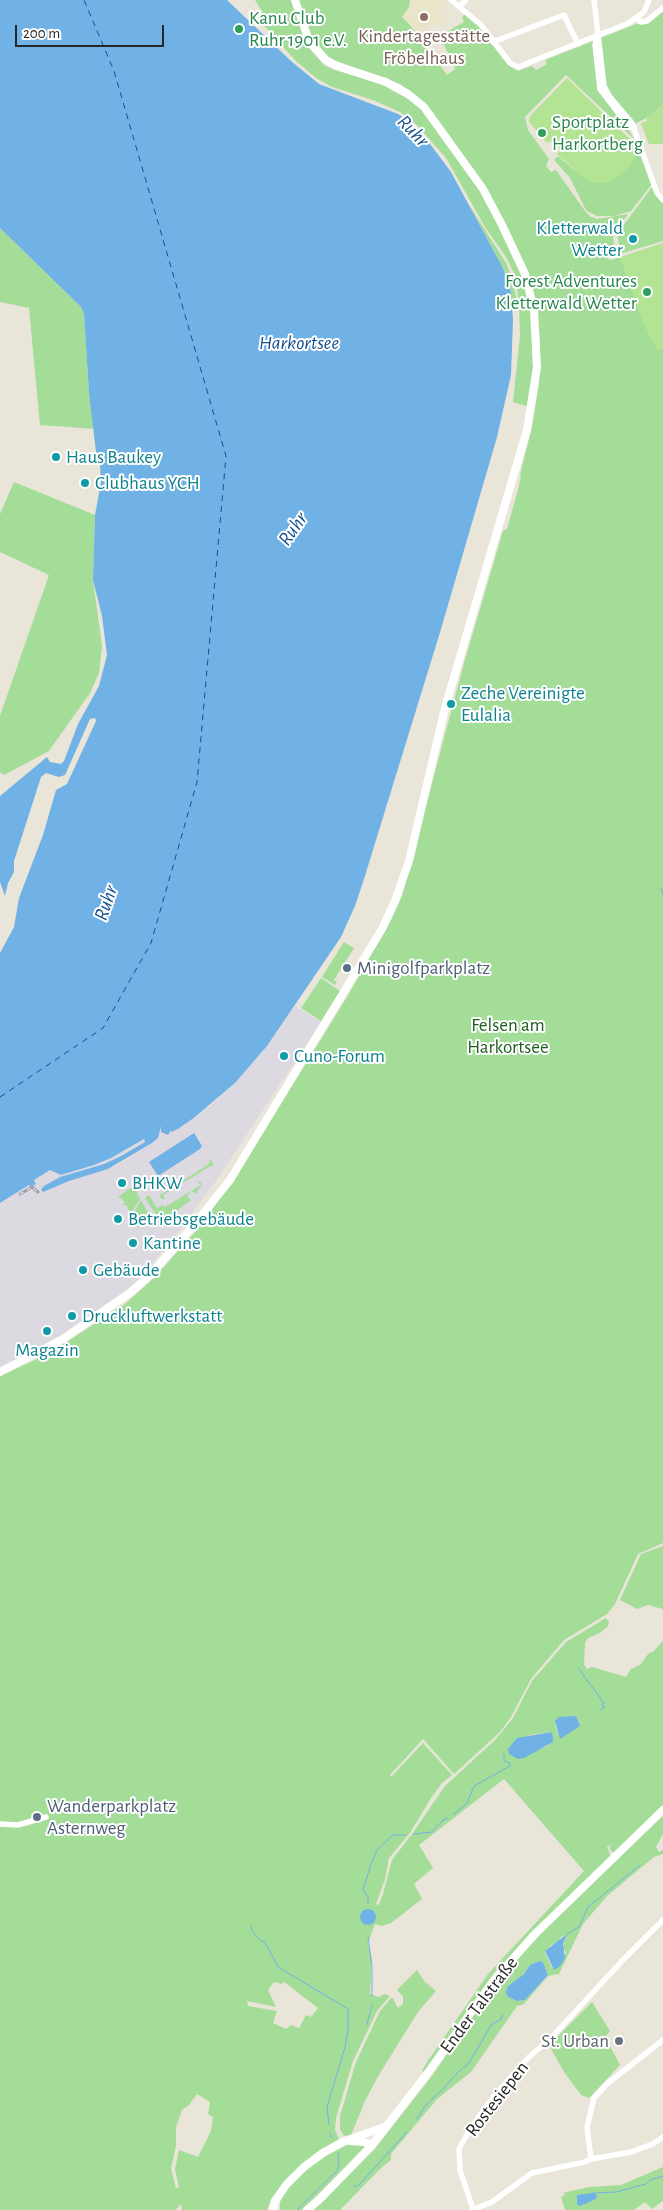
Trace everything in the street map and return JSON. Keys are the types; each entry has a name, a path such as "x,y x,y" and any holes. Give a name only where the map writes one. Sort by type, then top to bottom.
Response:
{"main road":[{"path":"0,1372 92,1320 130,1294 151,1274 208,1208 234,1174 372,946 395,901 409,861 445,708 523,449 536,376 536,329 528,285 514,247 483,190 432,116 415,99 386,82 337,66 320,56 306,35 295,0"},
{"name":"Ender Talstraße","path":"307,2210 320,2199 389,2125 494,1980 535,1934 663,1810"},
{"path":"274,2210 275,2202 286,2185 304,2166 322,2153 345,2141 389,2125"},
{"path":"345,2141 364,2142 372,2145"}],"street":[{"path":"451,0 481,25 510,63 518,67 597,37 637,18 644,12 648,0"},
{"path":"459,7 466,0"},
{"path":"594,0 597,37 605,90 634,128 657,193 663,200"},
{"path":"637,18 641,22 647,21 663,8"},
{"path":"493,42 564,14 578,44"},
{"path":"0,1824 18,1825 46,1817"},
{"name":"Rostesiepen","path":"473,2210 460,2170 459,2149 470,2129 494,2096 528,2058 552,2038 621,1962 663,1920"},
{"path":"591,2159 588,2127 594,2098 600,2089 663,2040"},
{"path":"473,2210 492,2202 532,2173 586,2162 591,2159 632,2152 653,2144 663,2137"}],"shaded area":[{"name":"Kindertagesstätte Fröbelhaus","path":"410,0 446,0 439,10 446,17 442,22 415,34 402,17 409,7"},
{"path":"295,1006 321,1022 216,1181 170,1243 138,1280 126,1290 61,1335 0,1369 0,1203 51,1170 61,1175 94,1165 130,1148 144,1139 146,1142 104,1164 60,1177 43,1192 62,1183 119,1164 152,1143 161,1126 172,1130 178,1129 210,1106 235,1083 267,1046"}],"green space":[{"path":"255,0 291,0 308,47 324,65 381,84 412,101 426,113 481,191 512,251 524,281 531,306 533,370 529,407 513,402 520,336 519,302 514,273 506,257 485,227 446,158 416,124 400,112 373,100 332,87 316,78 296,61 283,47 281,42 264,26 266,21"},
{"name":"Felsen am Harkortsee","path":"298,0 410,0 409,7 402,17 447,75 455,69 440,36 464,22 462,17 465,14 478,25 507,64 518,71 532,66 536,70 547,64 545,60 636,24 641,24 663,10 663,105 648,117 627,128 635,140 566,75 525,117 528,130 549,159 546,166 551,172 556,170 591,217 597,219 628,214 613,235 614,244 608,248 606,255 608,259 611,260 663,243 663,1543 638,1554 615,1604 607,1614 564,1640 531,1679 511,1717 500,1732 454,1774 423,1739 390,1775 391,1777 423,1743 452,1775 442,1783 410,1833 389,1858 385,1879 376,1904 379,1905 383,1894 392,1860 445,1786 495,1740 513,1718 532,1681 566,1642 606,1618 609,1622 608,1626 600,1633 588,1638 585,1643 584,1665 587,1669 592,1667 626,1677 631,1669 640,1665 649,1653 653,1652 663,1641 663,1805 616,1852 612,1852 609,1848 611,1844 607,1847 611,1857 533,1931 425,2072 422,2071 427,2062 488,1974 584,1871 504,1779 419,1845 433,1868 414,1884 422,1899 391,1923 382,1926 375,1924 368,1943 372,1960 370,1994 379,1997 384,1994 390,1996 377,2011 353,2061 336,2118 335,2130 339,2139 318,2151 289,2176 271,2199 267,2210 182,2210 181,2204 175,2210 0,2210 0,1376 35,1360 65,1343 125,1304 153,1279 197,1230 263,1133 347,997 391,920 402,896 464,663 503,531 507,529 519,486 539,384 540,340 534,296 499,215 414,94 400,84 328,58 310,36","holes":["560,1717 567,1717 566,1734 560,1738 555,1725","550,1732 549,1745 535,1751 529,1735","274,1982 282,1984 284,1982 318,2008 311,2017 306,2015 299,2028 291,2025 286,2029 273,2023 277,2011 248,2006 247,2001 276,2007 268,1990","197,2094 210,2102 208,2114 213,2117 211,2131 198,2157 179,2150 175,2169 179,2187 176,2188 171,2169 176,2145 176,2127 182,2110 189,2105"]},
{"path":"567,78 635,144 636,154 630,167 608,182 594,183 578,173 557,154 560,150 557,145 550,141 547,143 529,122 530,116"},
{"path":"663,105 663,144 649,144 641,123 647,121 646,119"},
{"path":"635,142 652,184 631,211 614,216 597,216 586,210 570,178 554,160 558,156 573,169"},
{"path":"652,187 663,202 663,241 623,253 620,250 617,234"},
{"path":"468,203 506,263 513,280 517,302 512,301 509,283 503,268"},
{"path":"0,228 81,307 84,314 89,393 95,429 40,425 29,308 0,302"},
{"name":"Forest Adventures Kletterwald Wetter","path":"663,243 663,348 657,350 643,323 621,257"},
{"path":"14,482 95,515 93,580 102,646 99,673 90,693 49,751 4,775 0,772 0,716 49,575 0,552 0,514"},
{"path":"344,942 354,948 334,980 337,982 335,985 322,977"},
{"path":"321,978 340,991 321,1021 301,1008"},
{"path":"209,1159 213,1163 214,1168 212,1165 163,1195 165,1199 161,1199 160,1195 209,1164"},
{"path":"199,1181 202,1184 196,1194 192,1191 187,1196 191,1200 168,1217 165,1222 168,1224 164,1227 145,1198 149,1195 157,1208 162,1205 165,1207 201,1185"},
{"path":"130,1188 136,1191 140,1199 131,1213 126,1205 122,1205 125,1203 118,1197"},
{"path":"141,1200 150,1216 147,1221 136,1227 130,1219 134,1219 132,1215"},
{"path":"663,1546 663,1609 648,1605 637,1609 620,1600 641,1554"},
{"path":"663,1815 663,1834 656,1847 659,1852 663,1850 663,1854 654,1857 607,1896 583,1924 559,1974 548,1976 524,2004 517,2006 471,2072 437,2099 391,2154 391,2160 340,2210 314,2210 374,2150 432,2076 496,1983 538,1936","holes":["566,1935 563,1947 566,1953 552,1968 545,1953 551,1945 558,1943 561,1937","543,1962 548,1975 525,2000 517,2001 508,1997 508,1986 524,1974 530,1965"]},
{"path":"417,1970 425,1982 436,1991 418,2012 377,2078 351,2135 344,2136 340,2129 340,2116 356,2062 380,2011 392,1997 398,2008 403,2004 403,1996 397,1990"},
{"path":"592,2002 610,2031 605,2037 620,2065 589,2098 581,2095 564,2072 549,2045"},
{"path":"349,2144 368,2145 302,2210 280,2210 280,2202 293,2181 321,2157"},
{"path":"663,2167 663,2201 652,2209 645,2202 634,2210 565,2210 561,2197 565,2195 563,2193 589,2187 621,2185"}],"water":[{"name":"Harkortsee","path":"0,0 227,0 291,61 319,84 398,114 409,121 427,140 451,172 503,268 511,292 513,320 511,375 497,437 441,629 364,879 355,906 341,937 267,1046 235,1083 195,1117 178,1129 171,1132 171,1130 168,1135 161,1132 161,1126 158,1138 152,1143 108,1169 69,1181 43,1192 41,1190 44,1186 60,1177 104,1164 121,1156 145,1142 144,1139 111,1158 94,1165 61,1175 50,1170 34,1180 36,1184 31,1187 29,1185 0,1203 0,953 14,927 19,898 43,835 56,790 67,784 96,721 95,718 90,719 65,775 59,777 46,773 41,777 14,861 14,872 8,883 5,896 0,882 0,796 47,757 50,762 61,764 64,761 78,724 99,686 107,655 102,616 93,580 95,515 101,482 89,393 84,314 81,307 0,228"},
{"path":"194,1133 202,1146 200,1149 158,1176 149,1162"},
{"path":"576,1716 580,1726 560,1739 555,1721 559,1717"},
{"path":"551,1732 553,1742 524,1758 518,1759 509,1754 508,1749 517,1738"},
{"path":"365,1909 371,1909 376,1914 374,1923 365,1925 360,1920 360,1914"},
{"path":"567,1934 563,1944 565,1958 560,1966 554,1970 545,1951"},
{"path":"540,1961 543,1962 548,1975 525,2000 517,2001 508,1997 506,1992 508,1986 524,1974 530,1965"},
{"path":"593,2193 597,2195 596,2199 579,2206 577,2204 577,2195"}],"waterway":[{"path":"661,888 663,895"},
{"path":"578,1668 604,1703 602,1706 605,1707 601,1710"},
{"path":"454,1814 467,1803 474,1786 510,1766 510,1763 504,1761 504,1754"},
{"path":"414,1834 432,1832 443,1820 448,1818"},
{"path":"368,1903 368,1897 363,1890 377,1850 393,1835 405,1835"},
{"path":"567,1934 579,1927 588,1907 640,1865"},
{"path":"251,1926 252,1931 262,1942 264,1941 278,1967 348,2009 348,2030 345,2047 327,2107 329,2125"},
{"path":"368,1937 372,1966 372,1996"},
{"path":"367,2024 372,2005"},
{"path":"417,2119 425,2106 469,2063 492,2024 500,2020 503,2015"},
{"path":"354,2186 358,2186 407,2132"},
{"path":"330,2133 332,2138"},
{"path":"297,2210 337,2171 339,2166 338,2153"},
{"path":"593,2193 616,2192 646,2184 650,2180 663,2176"}],"ferry route":[{"path":"0,1097 103,1028 151,943 197,782 226,456 114,71 84,0"}],"railway":[{"path":"20,1194 32,1187 38,1192"}],"place":[{"name":"Kindertagesstätte Fröbelhaus","path":"424,17"},
{"name":"Kanu Club Ruhr 1901 e.V.","path":"239,29"},
{"name":"Sportplatz Harkortberg","path":"542,133"},
{"name":"Kletterwald Wetter","path":"633,239"},
{"name":"Forest Adventures Kletterwald Wetter","path":"647,292"},
{"name":"Haus Baukey","path":"56,457"},
{"name":"Clubhaus YCH","path":"85,483"},
{"name":"Zeche Vereinigte Eulalia","path":"451,704"},
{"name":"Minigolfparkplatz","path":"347,968"},
{"name":"Cuno-Forum","path":"284,1056"},
{"name":"BHKW","path":"122,1183"},
{"name":"Betriebsgebäude","path":"118,1219"},
{"name":"Kantine","path":"133,1243"},
{"name":"Gebäude","path":"83,1270"},
{"name":"Druckluftwerkstatt","path":"72,1316"},
{"name":"Magazin","path":"47,1331"},
{"name":"Wanderparkplatz Asternweg","path":"37,1817"},
{"name":"St. Urban","path":"619,2041"}],"water label":[{"name":"Ruhr","path":"413,131"},
{"name":"Ruhr","path":"293,529"},
{"name":"Ruhr","path":"106,903"}]}
